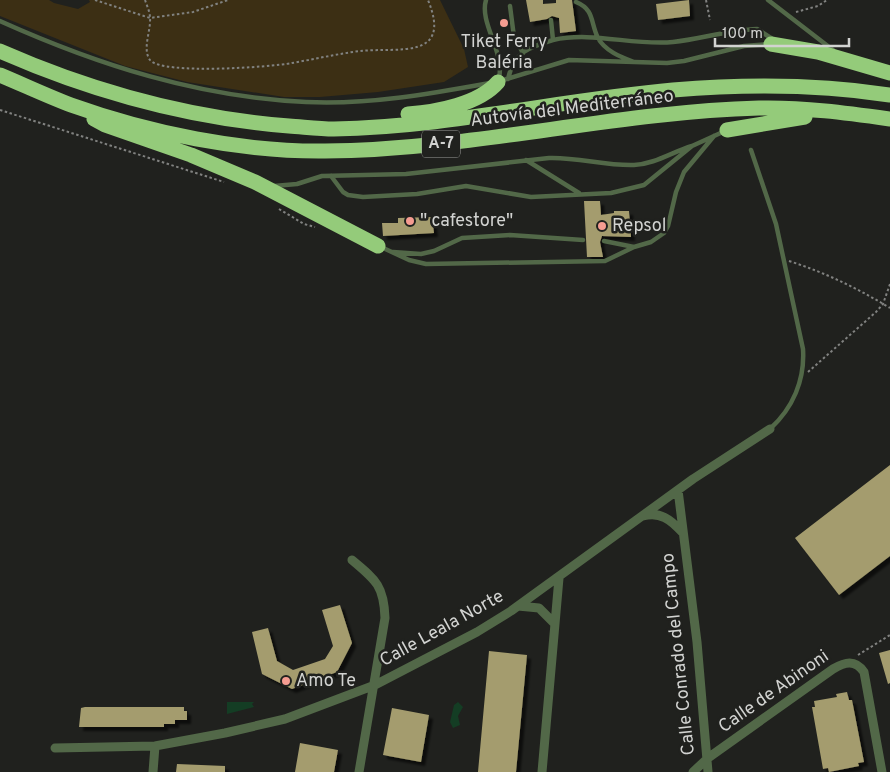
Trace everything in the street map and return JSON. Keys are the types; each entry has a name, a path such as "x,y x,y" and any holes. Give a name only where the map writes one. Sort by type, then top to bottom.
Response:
{"highway":[{"path":"770,44 818,52 890,73"},
{"name":"Autovía del Mediterráneo","path":"0,51 41,69 142,101 244,122 332,129 420,124 670,90 738,86 841,89 890,95"},
{"name":"Autovía del Mediterráneo","path":"0,75 72,105 153,129 192,138 237,145 323,152 462,142 676,114 760,108 839,112 890,119"},
{"path":"282,125 316,119 423,113 476,98 485,94 503,80"},
{"path":"72,105 105,126 191,155 255,182 385,249"},
{"path":"722,132 839,112"}],"street":[{"name":"Calle Leala Norte","path":"55,748 155,746 225,733 285,719 375,685 478,632 559,578 678,490 770,430"},
{"name":"Calle Conrado del Campo","path":"678,490 697,642 708,772"},
{"name":"Calle Conrado del Campo","path":"641,517 661,515 672,521 682,532"},
{"path":"352,560 371,575 384,596 385,618 359,772"},
{"path":"542,772 559,578"},
{"path":"518,606 539,608 554,624"},
{"path":"852,662 860,666 864,672 882,772"},
{"name":"Calle de Abinoni","path":"693,772 708,758 833,669 844,663 852,662"},
{"path":"153,772 155,746"}],"lane":[{"path":"486,0 484,7 503,80"},
{"path":"768,0 827,46 851,61"},
{"path":"576,2 586,6 598,37 610,51 638,63"},
{"path":"510,6 514,37 523,53"},
{"path":"551,20 553,40"},
{"path":"0,21 63,48 154,80 236,96 307,102 413,97 503,80 569,60 638,63 684,61 744,46 770,44"},
{"path":"503,80 517,57 529,47 571,36 672,42 757,29 790,47"},
{"path":"255,182 285,186 316,177 406,174 526,160 572,158 635,164 652,162 722,132"},
{"path":"385,249 409,260 426,264 605,261 634,247 651,242 664,233 684,172 722,132"},
{"path":"331,176 348,196 363,197 417,194 466,186 531,197 611,193 644,185 692,146"},
{"path":"752,150 776,224 803,349 804,368 791,403 781,420 770,430"},
{"path":"526,160 581,194"},
{"path":"385,249 428,252 462,238 510,235 583,240"},
{"path":"604,241 634,247"}],"path":[{"path":"96,0 150,18 193,12 228,0"},
{"path":"145,0 150,18 147,53 151,61 159,66 204,68 270,67 360,51 413,49 425,43 435,28 435,17 428,0"},
{"path":"706,0 710,20"},
{"path":"796,12 818,6 827,0"},
{"path":"0,110 208,178"},
{"path":"782,258 824,272 890,308"},
{"path":"801,377 818,364 883,304 890,284"},
{"path":"852,662 861,653 890,635"}],"shaded area":[{"path":"0,0 49,0 78,9 90,2 89,0 440,0 464,49 468,67 444,82 378,92 320,97 284,97 187,82 125,66 0,16"},
{"path":"227,702 254,702 252,704 254,707 227,714"},
{"path":"458,702 463,707 458,716 460,725 453,728 450,722 454,705"}],"building":[{"path":"526,0 543,0 543,4 556,3 556,0 572,0 576,31 560,33 559,18 552,16 547,19 530,22"},
{"path":"689,0 690,16 658,20 656,4"},
{"path":"584,201 600,201 601,215 614,213 614,211 629,211 631,237 602,236 600,242 603,257 587,257"},
{"path":"432,217 434,233 383,236 382,223 398,223 398,218"},
{"path":"890,465 890,556 839,595 795,538"},
{"path":"340,605 352,643 337,672 292,689 262,674 252,632 268,628 277,661 293,670 325,659 333,646 322,610"},
{"path":"890,650 890,683 888,684 879,653"},
{"path":"489,651 527,655 516,772 478,772"},
{"path":"847,692 849,700 852,700 864,762 858,763 859,766 829,772 828,768 823,769 812,707 815,707 814,701 837,697 836,694"},
{"path":"184,707 184,711 187,711 187,720 175,720 175,724 164,724 164,727 79,727 81,708"},
{"path":"392,708 429,715 421,762 383,755"},
{"path":"300,743 338,750 334,772 295,772"},
{"path":"177,764 225,766 225,772 176,772"}],"place":[{"name":"Tiket Ferry Baléria","path":"504,23"},
{"name":"\" cafestore\"","path":"410,221"},
{"name":"Repsol","path":"602,226"},
{"name":"Amo Te","path":"286,681"}]}
